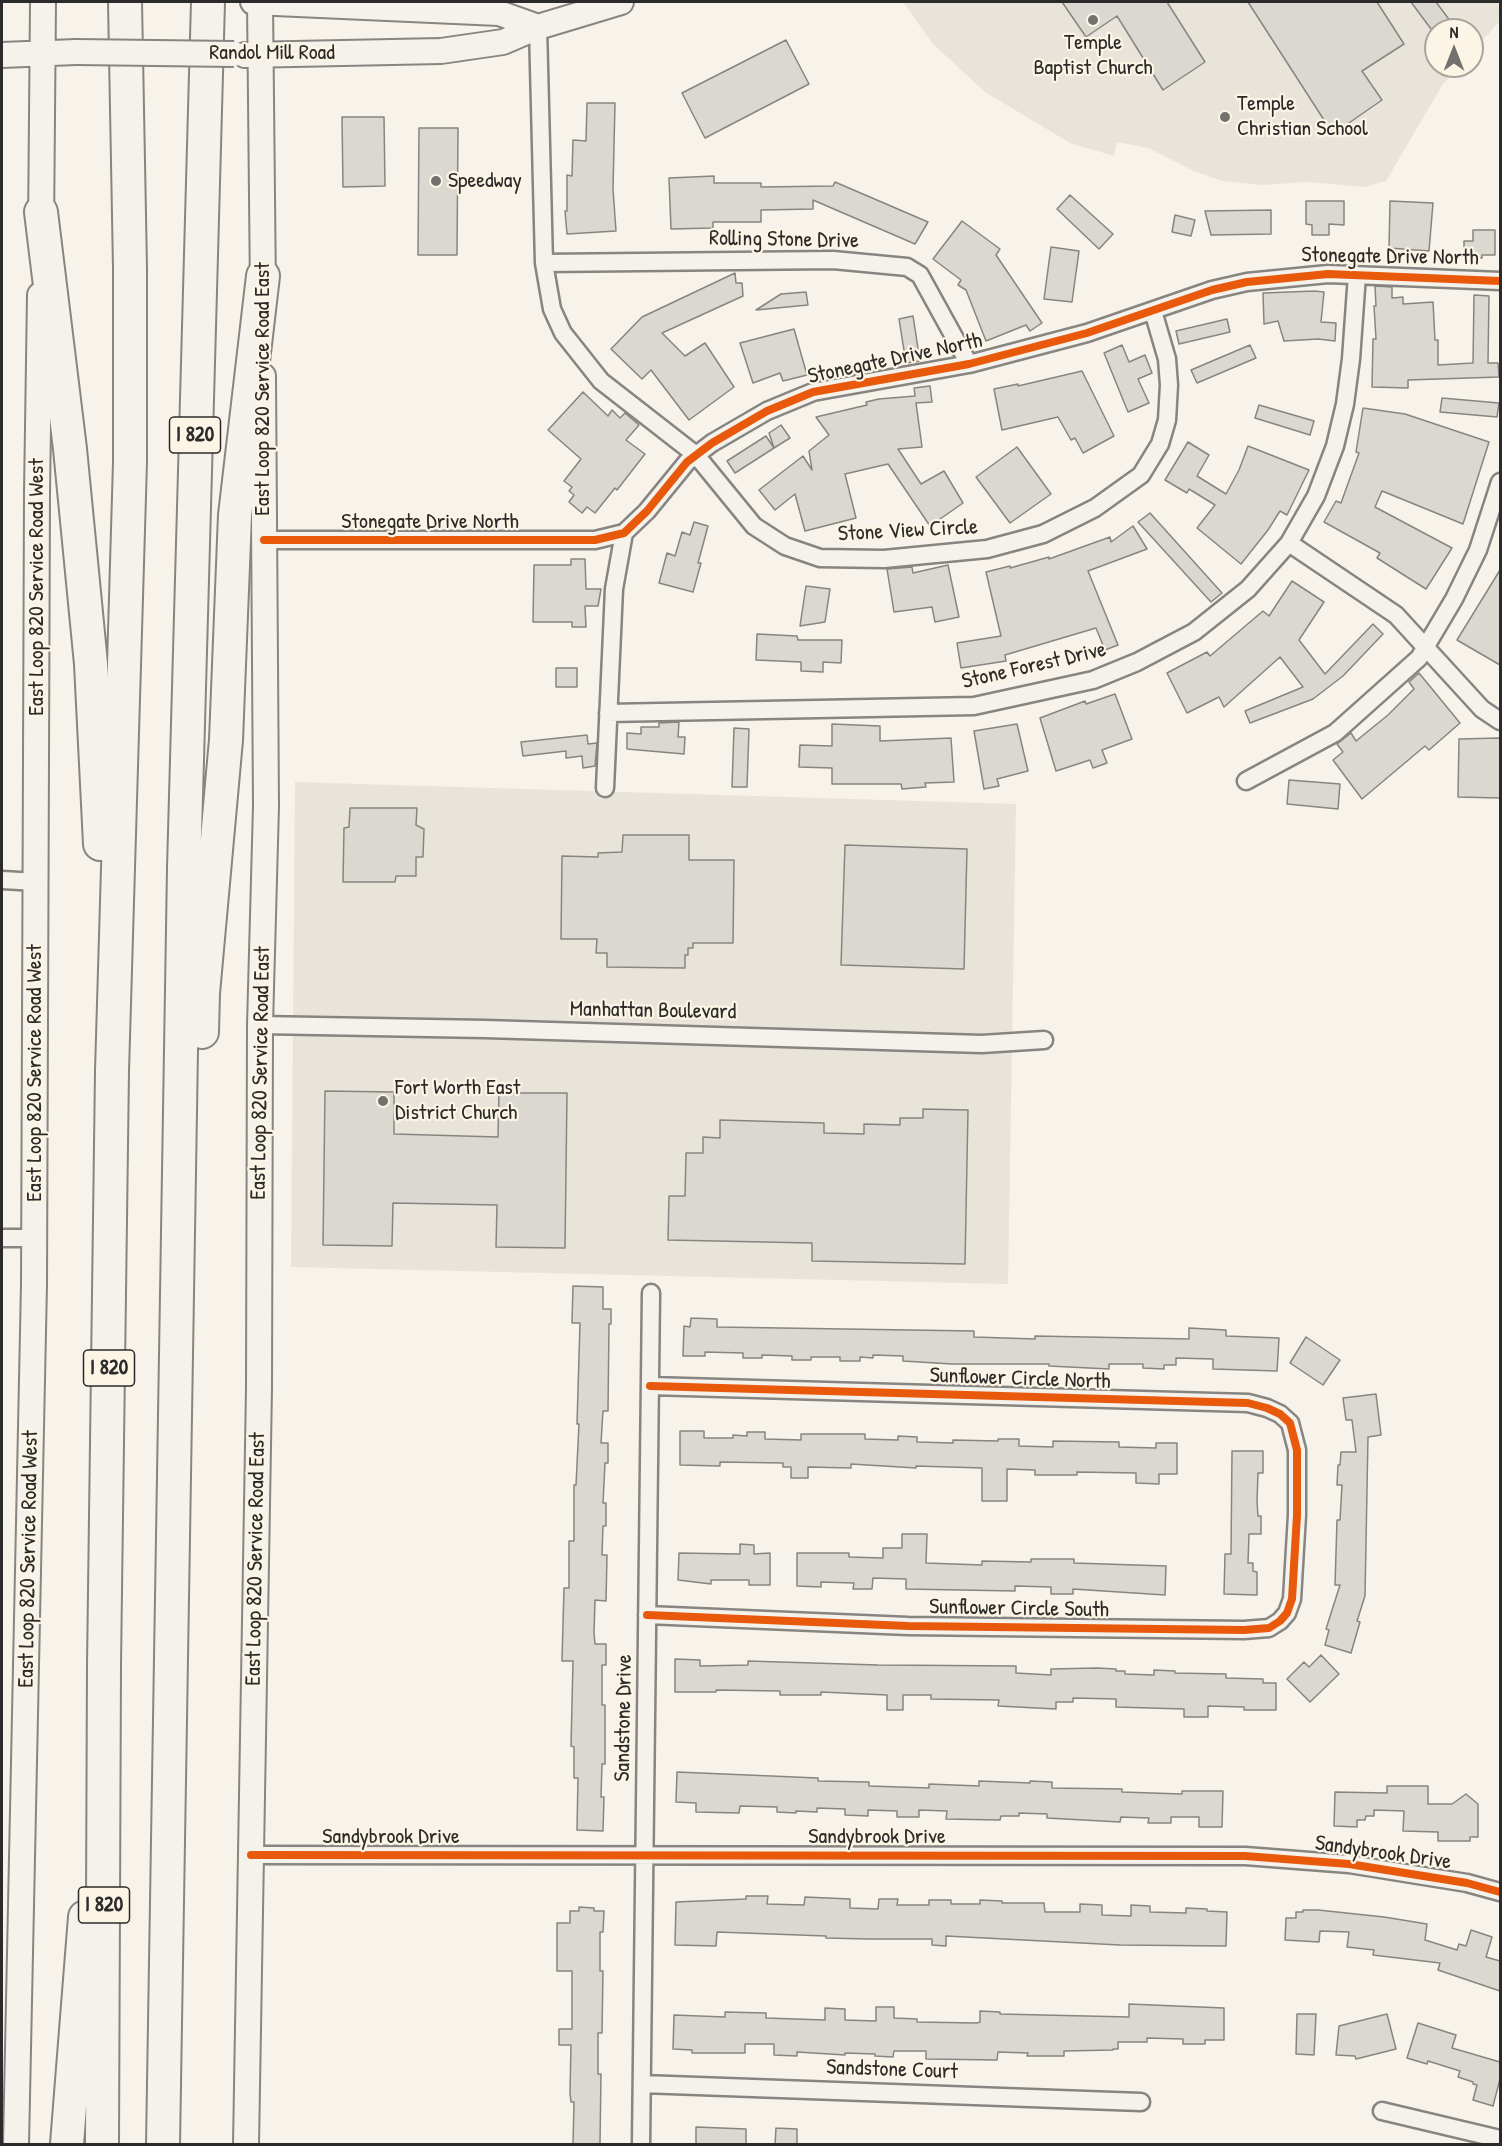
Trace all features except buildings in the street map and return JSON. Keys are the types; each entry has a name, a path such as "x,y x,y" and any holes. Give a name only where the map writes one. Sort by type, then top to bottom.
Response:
{"highway":[{"name":"I 820","path":"102,2145 104,1665 112,1071 130,462 130,269 125,2"},
{"name":"I 820","path":"162,2145 184,868 208,2"},
{"path":"41,212 70,449 91,664 112,1071"},
{"path":"174,1441 193,1385 203,993 226,740 235,515 263,276"},
{"path":"67,2145 104,1665"},
{"path":"165,1923 185,2145"}],"main road":[{"name":"East Loop 820 Service Road West","path":"16,2145 34,1238 37,493 43,2"},
{"name":"Randol Mill Road","path":"253,2 499,14 538,27"},
{"name":"East Loop 820 Service Road East","path":"246,2145 259,1388 260,1025 266,806 260,2"},
{"name":"Randol Mill Road","path":"2,55 76,52 261,55 441,51 503,42 538,27 621,2"}],"street":[{"name":"Stone View Circle","path":"538,27 544,262 552,309 563,333 601,381 696,455 754,526 785,546 820,558 884,559 987,549 1043,534 1095,508 1141,475 1160,444 1167,420 1169,385 1167,359 1153,311"},
{"name":"Rolling Stone Drive","path":"544,262 833,260 907,267 920,275 969,364"},
{"name":"Stonegate Drive North","path":"264,540 595,540 624,533 647,511 687,462 712,443 767,411 813,392 969,364 1087,333 1212,290 1247,282 1328,274 1500,281"},
{"name":"Stone Forest Drive","path":"608,713 974,706 1094,680 1137,662 1194,632 1248,589 1289,543 1316,496 1335,446 1343,415 1352,359 1357,275"},
{"path":"1246,781 1335,733 1419,658 1455,599 1478,550 1500,482"},
{"path":"605,788 614,589 624,533"},
{"path":"1289,543 1396,615 1482,708 1500,721"},
{"path":"2,880 37,882"},
{"name":"Manhattan Boulevard","path":"260,1025 485,1029 982,1044 1044,1040"},
{"path":"2,1238 34,1238"},
{"name":"Sandstone Drive","path":"641,2145 651,1293"},
{"name":"Sunflower Circle North","path":"650,1386 1248,1403 1280,1414 1290,1424 1297,1450 1298,1515"},
{"name":"Sunflower Circle South","path":"647,1615 908,1626 1244,1630 1269,1628 1287,1613 1292,1599 1298,1515"},
{"name":"Sandybrook Drive","path":"251,1855 1245,1856 1349,1864 1467,1882 1500,1892"},
{"name":"Sandstone Court","path":"642,2084 1141,2102"},
{"path":"1382,2110 1500,2139"}],"shaded area":[{"name":"Temple Christian School","path":"903,2 1500,2 1500,21 1484,39 1484,18 1424,18 1424,78 1449,78 1386,181 1364,187 1307,182 1262,185 1222,181 1194,171 1148,148 1117,142 1114,156 1070,143 985,92 932,43"},
{"path":"295,782 1016,804 1008,1284 291,1267"}],"cycle path":[{"path":"264,540 595,540 624,533 647,511 687,462 712,443 767,411 813,392 969,364 1087,333 1212,290 1247,282 1328,274 1500,281"},
{"path":"647,1615 908,1626 1244,1630 1269,1628 1287,1613 1292,1599 1297,1515 1297,1450 1290,1423 1280,1414 1248,1403 650,1386"},
{"path":"251,1855 1245,1856 1349,1864 1467,1883 1500,1892"}],"place":[{"name":"Temple Baptist Church","path":"1093,20"},
{"name":"Temple Christian School","path":"1225,117"},
{"name":"Speedway","path":"436,181"},
{"name":"Fort Worth East District Church","path":"383,1101"}]}
